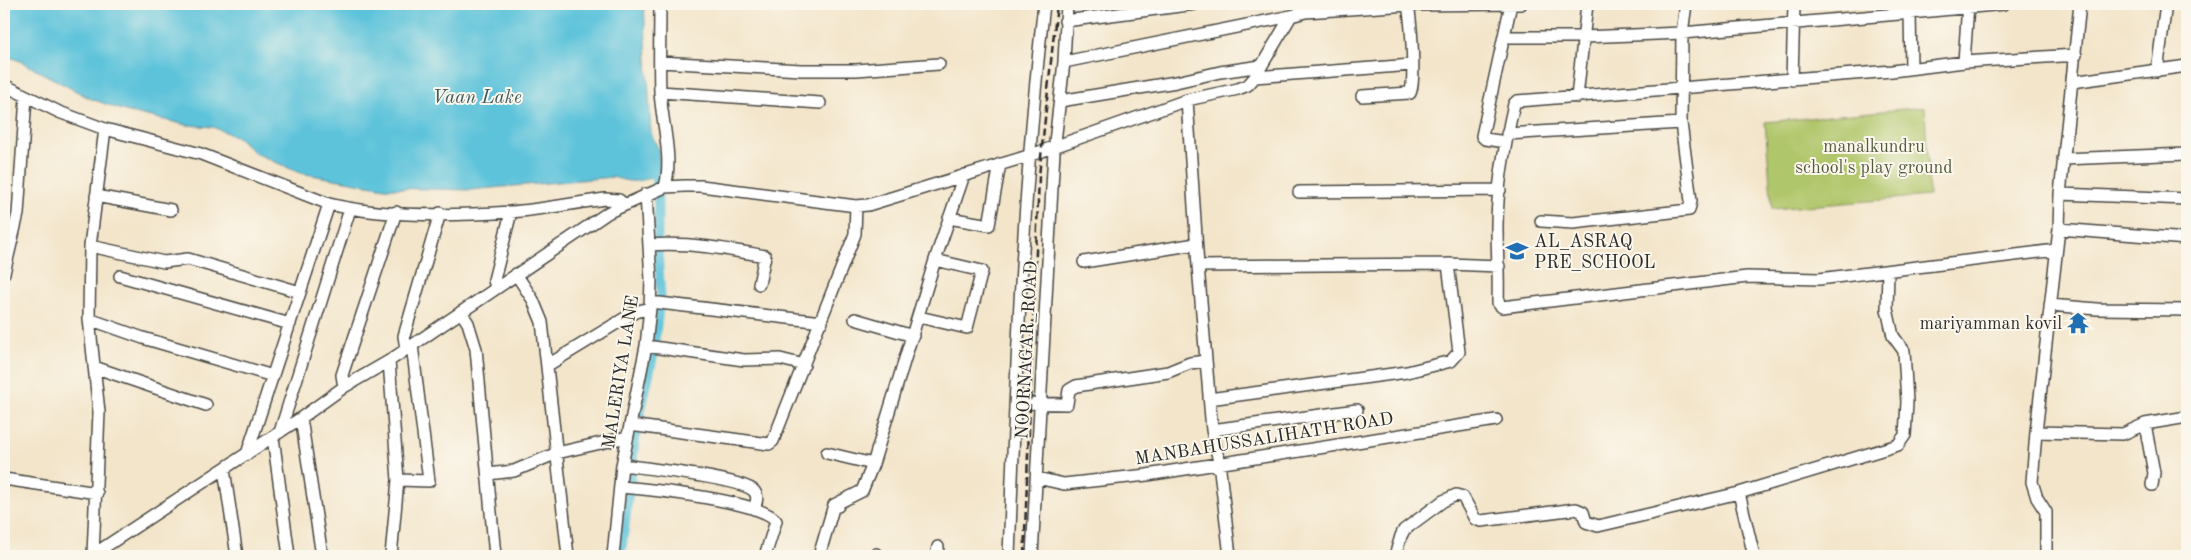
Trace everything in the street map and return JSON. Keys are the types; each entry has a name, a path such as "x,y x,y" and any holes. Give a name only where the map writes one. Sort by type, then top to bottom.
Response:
{"street":[{"path":"660,4 660,92 668,178 665,187"},
{"path":"1010,556 1015,403 1028,156 1044,4"},
{"name":"NOORNAGAR_ROAD","path":"1032,556 1054,146 1064,62 1064,21 1067,4"},
{"path":"1064,21 1196,4"},
{"path":"1511,4 1482,136 1485,139 1681,123"},
{"path":"1064,62 1291,16 1307,8 1521,4"},
{"path":"1577,97 1587,4"},
{"path":"1541,221 1573,223 1689,210 1691,201 1681,123 1682,33 1686,4"},
{"path":"1792,80 1794,4"},
{"path":"1505,37 1583,37 1682,33 1794,24 1910,8 2004,4"},
{"path":"2046,556 2046,512 2037,498 2032,482 2059,229 2063,159 2076,55 2080,4"},
{"path":"2157,71 2166,4"},
{"path":"1362,96 1410,93 1412,88 1412,65 1408,5"},
{"path":"1964,62 1968,6"},
{"path":"1910,8 1911,68"},
{"path":"95,556 276,435 344,387 389,361 609,212 646,194 665,187 701,186 856,206 868,205 1028,156 1187,100 1238,89 1248,84 1255,77 1291,16"},
{"path":"2056,250 1820,279 1747,278 1502,307 1498,303 1497,225 1500,190 1507,138 1516,101 1792,80 1964,62 2076,55"},
{"path":"660,62 802,70 856,70 938,64"},
{"path":"1255,77 1412,65"},
{"path":"1060,101 1261,66"},
{"path":"2072,82 2187,66"},
{"path":"4,85 59,112 105,129 201,154 328,204 350,209 440,213 511,212 604,199 619,200 624,204"},
{"path":"660,92 820,103"},
{"path":"4,273 5,260 18,214 26,97"},
{"path":"1187,100 1196,244 1209,399 1212,430 1219,462 1230,556"},
{"path":"95,556 99,412 88,319 90,246 105,129"},
{"path":"2063,159 2187,154"},
{"path":"949,218 989,225 1000,164"},
{"path":"818,556 836,505 862,491 873,464 935,260 964,176"},
{"path":"1299,192 1500,190"},
{"name":"MALERIYA LANE","path":"614,556 622,465 646,346 651,305 646,194"},
{"path":"2060,194 2187,200"},
{"path":"96,196 171,210"},
{"path":"247,454 328,204"},
{"path":"488,474 514,471 557,453 628,431 769,444 773,441 822,322 855,234 856,206"},
{"path":"289,556 276,435 350,209"},
{"path":"344,387 342,376 396,212"},
{"path":"496,288 494,280 511,212"},
{"path":"398,480 429,481 409,347 404,336 440,213"},
{"path":"2059,229 2187,239"},
{"path":"649,244 670,243 716,247 765,256 759,284"},
{"path":"1084,262 1196,244"},
{"path":"90,246 164,262 188,259 300,292"},
{"path":"919,317 967,328 982,271 935,260"},
{"path":"1198,266 1448,264 1499,266"},
{"path":"1209,399 1407,372 1451,361 1459,352 1448,264"},
{"path":"1393,556 1404,530 1443,501 1456,495 1463,497 1474,519 1481,521 1576,509 1583,512 1586,522 1598,526 1739,493 1890,450 1902,441 1905,435 1907,402 1904,351 1894,336 1887,310 1888,271"},
{"path":"516,274 533,300 542,322 568,556"},
{"path":"120,276 290,324"},
{"path":"548,365 635,312 651,305 822,322"},
{"path":"2050,305 2097,309 2187,310"},
{"path":"461,312 468,323 476,349 495,556"},
{"path":"88,319 143,338 272,376"},
{"path":"855,319 913,336"},
{"path":"646,346 744,360 780,359 804,365"},
{"path":"389,361 398,480 391,556"},
{"path":"1015,403 1067,404 1069,390 1076,386 1168,372 1190,363 1206,362"},
{"path":"94,367 206,405"},
{"path":"1212,430 1357,410"},
{"path":"2036,432 2124,434 2145,424 2187,417"},
{"path":"301,418 322,556"},
{"name":"MANBAHUSSALIHATH ROAD","path":"1037,478 1064,484 1147,475 1219,462 1496,420"},
{"path":"2145,424 2154,473 2152,485"},
{"path":"827,453 873,464"},
{"path":"622,465 677,472 747,487 753,491 757,498 754,509"},
{"path":"224,469 237,556"},
{"path":"4,479 97,493"},
{"path":"620,486 685,494 754,509 773,516 776,521 765,556"},
{"path":"1739,493 1754,556"}],"green space":[{"name":"manalkundru school's play ground","path":"1925,107 1929,196 1772,209 1765,122"}],"water":[{"name":"Vaan Lake","path":"4,4 644,4 651,133 658,148 661,173 637,181 627,181 613,177 470,190 385,188 300,173 255,153 239,138 213,127 187,125 125,111 89,98 18,60 4,55"}],"waterway":[{"path":"655,175 656,183"},
{"path":"658,197 658,237"},
{"path":"658,250 661,297"},
{"path":"655,341 659,309"},
{"path":"639,420 654,354"},
{"path":"633,461 636,433"},
{"path":"631,474 631,482"},
{"path":"621,556 629,493"}],"railway":[{"path":"1024,556 1039,176 1057,4"}],"place":[{"name":"AL_ASRAQ PRE_SCHOOL","path":"1517,251"},
{"name":"mariyamman kovil","path":"2078,323"}]}
